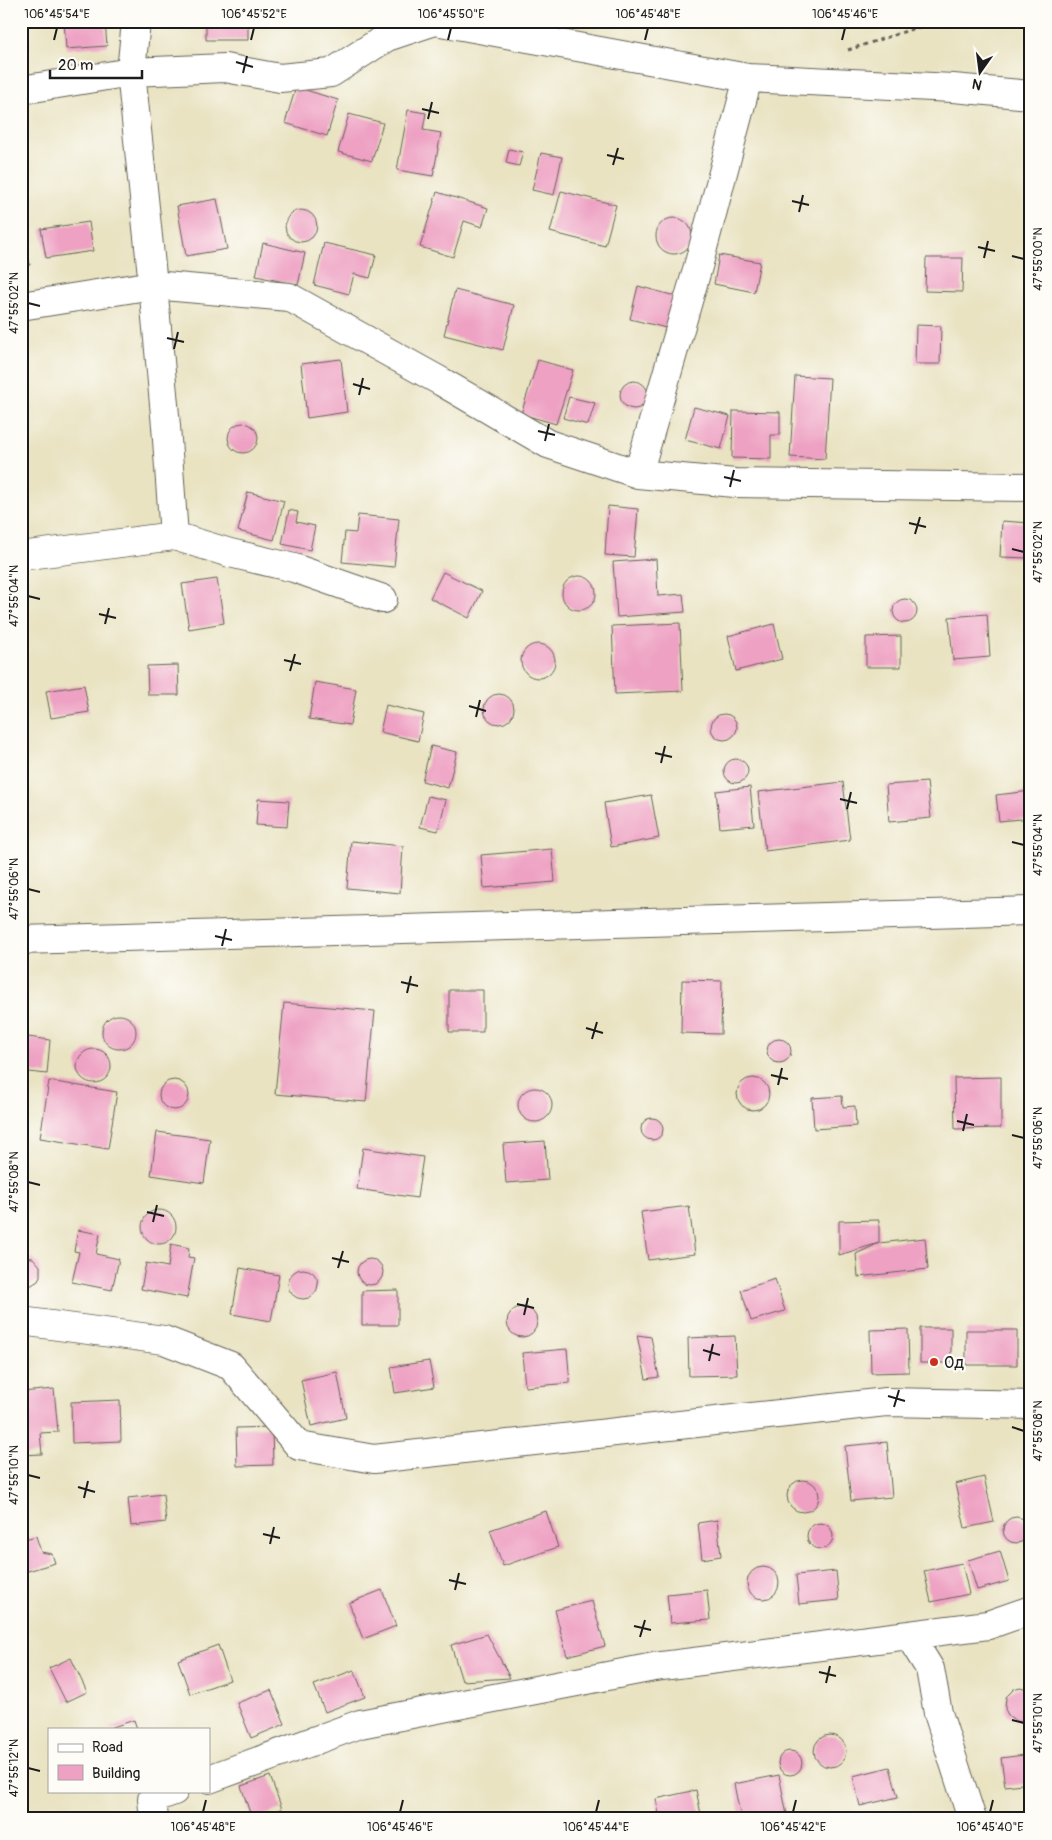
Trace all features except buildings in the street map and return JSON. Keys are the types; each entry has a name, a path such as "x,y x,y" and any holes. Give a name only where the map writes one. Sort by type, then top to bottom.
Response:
{"street":[{"path":"136,21 131,72 153,285 174,536"},
{"path":"21,90 131,72 225,68 280,78 331,73 388,37 435,21 748,78 953,88 1031,95"},
{"path":"638,474 699,263 748,78"},
{"path":"21,306 153,285 289,297 442,382 548,444 638,474 736,483 1031,487"},
{"path":"21,556 174,536 230,553 294,568 383,599"},
{"path":"21,940 1031,912"},
{"path":"21,1321 164,1340 232,1366 299,1446 374,1459 886,1402 1031,1405"},
{"path":"210,1779 360,1724 654,1667 988,1625 1031,1610"},
{"path":"909,1635 930,1669 938,1713 972,1819"},
{"path":"154,1819 152,1799 171,1792"}],"path":[{"path":"848,50 937,21"}],"place":[{"name":"Од","path":"934,1362"}]}
